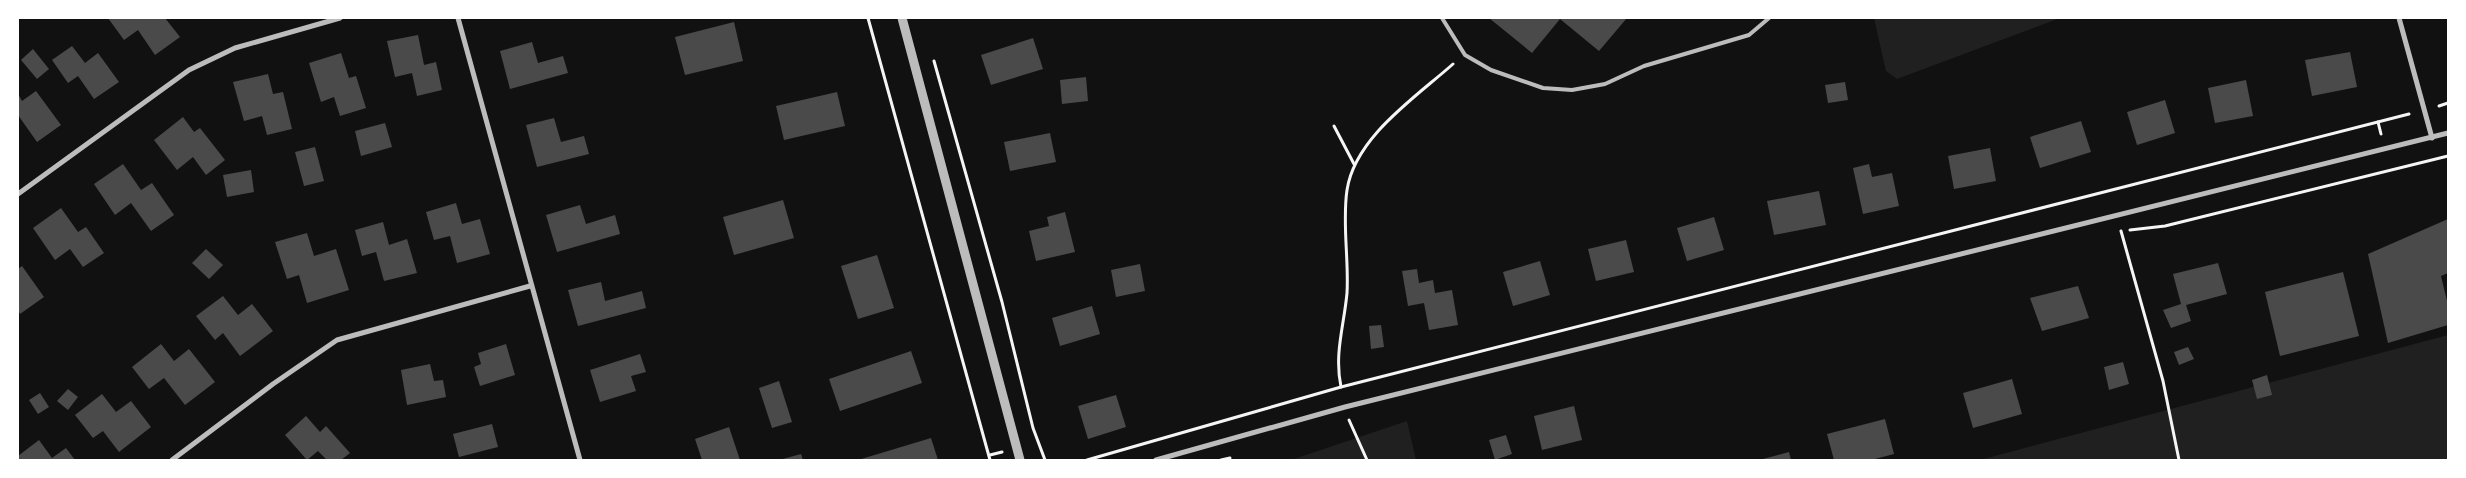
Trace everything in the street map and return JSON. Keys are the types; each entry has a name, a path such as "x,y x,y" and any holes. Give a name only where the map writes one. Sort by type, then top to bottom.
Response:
{"street":[{"path":"18,194 189,70 235,48 340,18"},
{"path":"458,18 530,286 580,460"},
{"path":"902,18 1020,460"},
{"path":"2399,18 2432,138"},
{"path":"1156,460 1345,408 2448,133"},
{"path":"172,460 273,384 337,340 530,286"}],"lane":[{"path":"1442,18 1464,55 1491,70 1543,88 1572,90 1605,84 1644,66 1749,35 1769,18"}],"path":[{"path":"868,18 990,460"},
{"path":"1367,460 1354,436 1345,408 1337,370 1338,347 1347,294 1347,190 1355,164 1369,142 1387,123 1464,55"},
{"path":"932,56 1002,302 1033,428 1045,460"},
{"path":"1086,460 1341,386 2448,103"},
{"path":"1334,126 1355,164"},
{"path":"2121,231 2163,381 2179,460"}],"shaded area":[{"path":"1874,18 2060,18 1897,79 1886,71"},
{"path":"2448,335 2448,460 1980,460"},
{"path":"1407,421 1416,460 1291,460"}],"building":[{"path":"108,18 165,18 180,37 155,55 138,30 124,40"},
{"path":"1489,18 1627,18 1599,51 1560,19 1532,53"},
{"path":"734,22 743,61 685,75 675,37"},
{"path":"418,35 424,65 436,62 442,90 417,96 412,73 395,77 387,41"},
{"path":"1033,38 1043,69 991,85 981,55"},
{"path":"532,42 538,63 563,56 568,73 510,89 500,51"},
{"path":"72,46 85,63 98,53 119,82 94,99 78,76 68,83 52,60"},
{"path":"33,49 49,69 37,79 21,60"},
{"path":"2350,52 2357,87 2312,96 2305,60"},
{"path":"341,53 349,78 356,76 366,108 340,116 334,97 321,102 309,63"},
{"path":"268,74 273,94 283,92 292,129 267,135 262,116 244,121 233,82"},
{"path":"1086,77 1088,101 1062,104 1060,80"},
{"path":"2246,80 2253,116 2215,123 2208,88"},
{"path":"1845,82 1848,100 1828,103 1825,85"},
{"path":"36,91 61,125 37,142 18,115 18,94 22,101"},
{"path":"837,92 845,126 784,140 776,106"},
{"path":"2165,100 2175,133 2137,145 2127,112"},
{"path":"183,117 194,132 200,128 225,160 206,175 193,157 177,170 154,140"},
{"path":"554,118 561,142 584,136 589,154 537,167 526,125"},
{"path":"2081,121 2091,152 2040,168 2030,137"},
{"path":"385,123 392,147 361,156 355,131"},
{"path":"1050,133 1056,162 1010,171 1004,142"},
{"path":"315,147 324,181 304,186 295,152"},
{"path":"1990,148 1996,181 1954,189 1948,156"},
{"path":"123,164 141,190 152,183 174,215 151,231 131,203 115,215 94,184"},
{"path":"1869,164 1872,177 1892,173 1899,206 1863,214 1853,168"},
{"path":"251,170 254,192 227,197 223,175"},
{"path":"1819,191 1826,225 1774,235 1767,201"},
{"path":"783,200 794,238 734,255 723,217"},
{"path":"456,203 462,224 480,219 490,254 457,263 450,236 434,240 426,212"},
{"path":"580,205 586,224 615,215 620,234 557,252 546,215"},
{"path":"61,208 78,232 86,227 104,253 83,267 70,249 55,260 33,228"},
{"path":"1065,212 1075,252 1036,261 1029,231 1049,226 1047,217"},
{"path":"1714,217 1724,250 1687,261 1677,228"},
{"path":"2448,219 2448,273 2441,276 2448,305 2448,325 2388,343 2368,254"},
{"path":"383,222 389,245 407,239 417,273 384,281 376,252 362,256 355,230"},
{"path":"307,233 314,256 336,249 349,290 307,303 299,275 287,279 275,242"},
{"path":"1626,240 1634,272 1596,281 1588,249"},
{"path":"206,249 223,265 209,279 192,263"},
{"path":"877,255 894,308 858,319 841,266"},
{"path":"1540,261 1550,295 1513,306 1503,272"},
{"path":"2218,263 2227,294 2186,305 2191,321 2171,328 2163,310 2181,304 2173,274"},
{"path":"1140,264 1145,291 1116,297 1111,270"},
{"path":"22,266 44,297 20,314 18,310 18,269"},
{"path":"1417,269 1419,283 1433,280 1435,293 1452,290 1458,325 1429,330 1424,303 1408,306 1402,271"},
{"path":"2343,272 2359,336 2280,356 2265,292"},
{"path":"601,282 605,301 642,291 646,308 578,326 568,290"},
{"path":"2078,286 2089,318 2042,331 2030,298"},
{"path":"223,296 238,315 252,304 273,331 240,356 223,333 215,340 196,316"},
{"path":"1092,306 1100,334 1060,346 1052,318"},
{"path":"1381,325 1384,347 1371,349 1369,326"},
{"path":"161,344 174,361 189,349 215,382 185,405 164,378 149,389 132,367"},
{"path":"506,344 515,375 480,386 474,367 481,364 478,353"},
{"path":"2188,347 2194,359 2179,365 2174,352"},
{"path":"911,351 922,383 840,411 829,379"},
{"path":"640,354 646,372 631,376 636,391 600,402 590,370"},
{"path":"2123,362 2129,384 2109,390 2104,367"},
{"path":"430,364 434,381 443,380 446,397 407,405 401,370"},
{"path":"2267,375 2272,395 2257,399 2252,380"},
{"path":"2012,379 2022,414 1973,428 1963,393"},
{"path":"779,381 792,422 772,428 759,388"},
{"path":"68,389 78,397 68,410 57,401"},
{"path":"40,393 49,407 38,414 29,400"},
{"path":"102,394 116,412 131,401 151,427 119,452 103,431 93,438 75,415"},
{"path":"1116,395 1126,427 1088,439 1078,406"},
{"path":"1574,406 1582,440 1542,450 1534,416"},
{"path":"306,416 320,432 326,426 350,453 341,460 327,460 318,451 307,460 285,435"},
{"path":"1885,419 1894,454 1871,460 1834,460 1827,434"},
{"path":"492,424 498,447 459,457 453,434"},
{"path":"729,427 740,460 702,460 695,439"},
{"path":"1506,435 1512,454 1495,460 1489,440"},
{"path":"931,438 938,460 858,460"},
{"path":"39,440 52,458 66,448 75,460 18,460 18,456"},
{"path":"1789,452 1791,460 1759,460"},
{"path":"801,454 803,460 779,460"}]}
